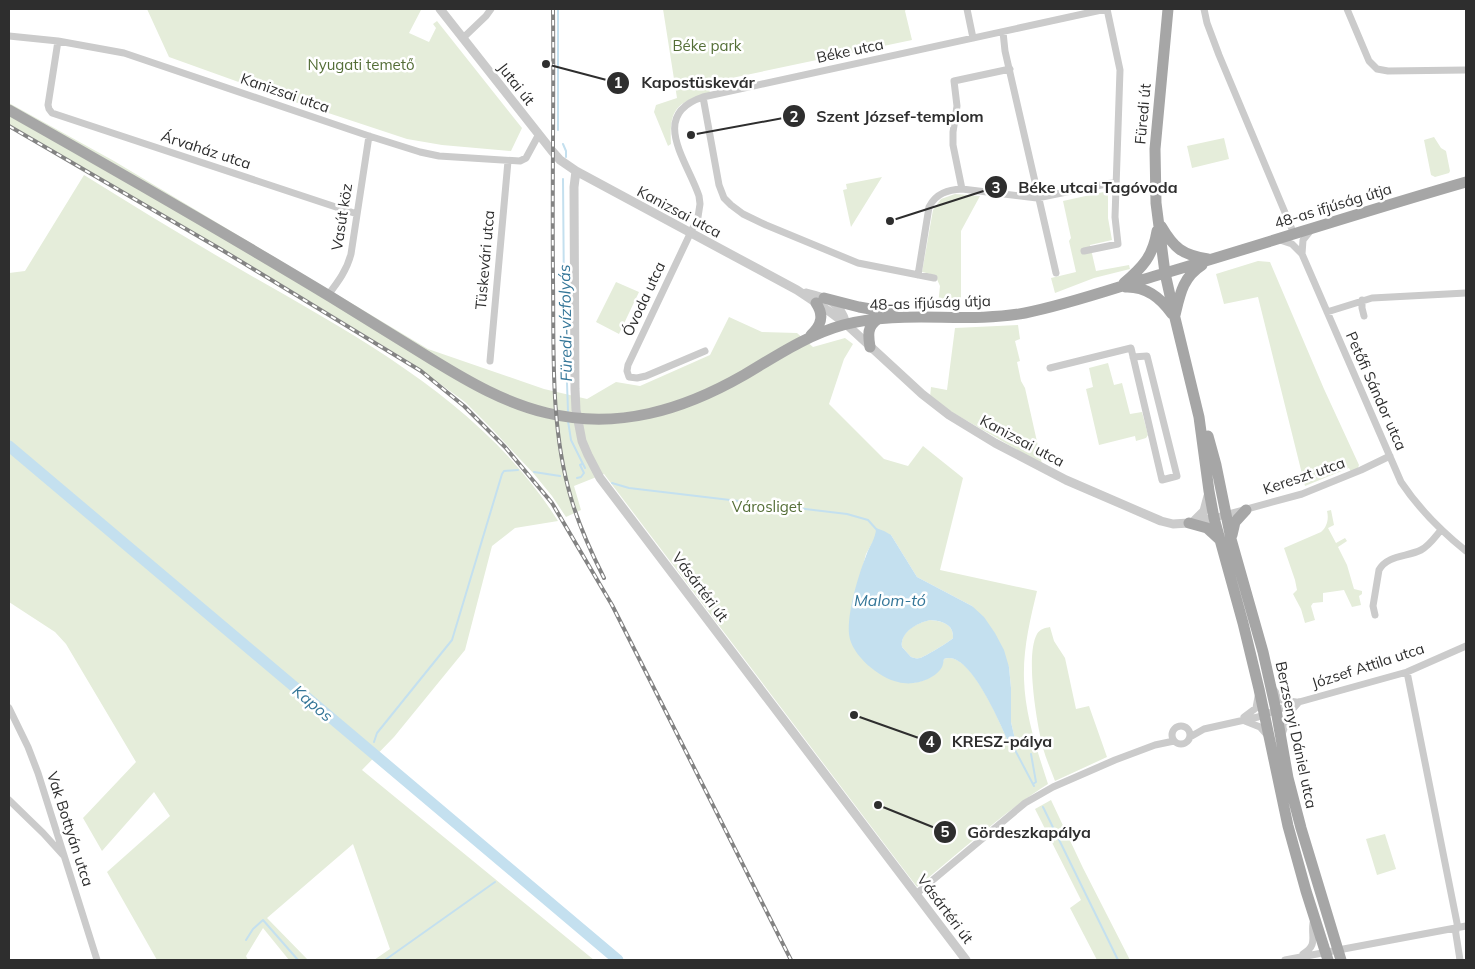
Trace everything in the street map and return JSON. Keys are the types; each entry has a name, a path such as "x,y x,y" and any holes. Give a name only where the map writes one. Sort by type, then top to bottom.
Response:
{"main road":[{"name":"Füredi út","path":"1158,222 1154,149 1168,9"},
{"name":"48-as ifjúság útja","path":"9,110 328,295 466,380 496,396 531,409 562,417 611,419 657,413 722,387 806,340 846,324 878,319 998,316 1024,313 1210,260 1466,182"},
{"path":"1158,222 1176,248 1194,257 1210,260"},
{"path":"1158,222 1165,272 1199,417 1209,491 1220,517"},
{"path":"1118,287 1145,264 1152,249 1158,222"},
{"path":"1175,318 1184,282 1191,273 1210,260"},
{"path":"1118,287 1131,287 1152,293 1164,302 1175,318"},
{"path":"806,340 820,324 820,300 929,318"},
{"path":"870,347 869,327 878,319"},
{"path":"1199,417 1210,442 1220,517"},
{"path":"1189,523 1207,528 1226,540 1235,522 1246,510"},
{"name":"Berzsenyi Dániel utca","path":"1220,517 1264,714 1275,738 1288,778 1333,956"},
{"name":"Berzsenyi Dániel utca","path":"1226,540 1255,620 1271,686 1276,710 1275,738 1282,805 1314,918 1333,956"}],"street":[{"name":"Jutai út","path":"440,9 560,160 576,172"},
{"path":"463,38 491,9"},
{"path":"967,9 973,38"},
{"path":"1084,251 1118,244 1115,217 1120,70 1107,9"},
{"name":"Béke utca","path":"689,234 698,217 700,204 695,185 677,146 674,134 678,114 685,106 703,98 1107,9"},
{"path":"1204,9 1219,55 1294,234"},
{"path":"1347,9 1369,61 1377,69 1388,71 1466,70"},
{"path":"1003,32 1005,51 1037,198 1056,273"},
{"name":"Kanizsai utca","path":"9,36 58,40 124,53 402,147 439,156 520,161 526,158 539,134"},
{"name":"Árvaház utca","path":"58,40 49,109 52,114 357,214"},
{"path":"962,189 953,139 957,106 954,81 1010,69"},
{"name":"48-as ifjúság útja","path":"703,98 719,186 724,198 731,206 766,225 858,263 934,278"},
{"name":"Vasút köz","path":"328,295 349,264 369,136"},
{"name":"Tüskevári utca","path":"490,361 508,161"},
{"name":"Kanizsai utca","path":"576,172 689,234 797,290 841,310 846,324 937,405 995,443 1030,462 1109,500 1162,521 1173,524 1189,523 1220,517"},
{"name":"Vásártéri út","path":"576,172 574,187 575,389 579,428 588,455 600,478 966,960"},
{"path":"918,275 929,207 938,195 962,189 1037,198 1116,182"},
{"path":"1302,254 1303,240 1314,227"},
{"name":"Óvoda utca","path":"689,234 628,365 627,371 629,377 646,376 705,351"},
{"path":"1275,240 1287,241 1302,254"},
{"name":"Petőfi Sándor utca","path":"1302,254 1401,482 1441,530 1466,551"},
{"path":"1327,312 1372,298 1466,293"},
{"path":"1362,300 1364,316"},
{"path":"1050,368 1131,348 1133,357 1162,480 1176,476 1147,356 1133,357"},
{"path":"1153,442 1167,438"},
{"name":"Kereszt utca","path":"1220,517 1319,488 1390,456"},
{"path":"1189,523 1199,518 1204,511 1209,491"},
{"path":"1375,615 1373,606 1379,570 1382,565 1386,561 1427,546 1441,530"},
{"name":"József Attila utca","path":"1189,733 1264,714 1299,702 1407,672 1466,646"},
{"path":"1407,672 1457,928 1460,960"},
{"path":"1271,686 1282,700 1299,702"},
{"path":"1240,720 1256,708 1259,689"},
{"path":"1240,720 1253,723 1275,738 1291,711 1299,702"},
{"name":"Vak Bottyán utca","path":"9,708 28,747 97,960"},
{"path":"1178,726 1184,726 1189,733 1188,741 1184,744 1177,743 1172,738 1172,730 1178,726"},
{"path":"916,894 1025,804 1053,787 1172,738"},
{"path":"9,800 65,857"},
{"path":"1298,957 1310,950 1314,945 1314,918"},
{"path":"1285,960 1298,957 1333,956 1356,947 1466,926"},
{"path":"1345,960 1356,947"},
{"path":"1298,957 1312,960"}],"green space":[{"name":"Nyugati temető","path":"147,9 420,9 409,33 429,42 436,28 433,24 437,21 522,128 511,151 442,145 407,139 289,100 169,57"},
{"name":"Béke park","path":"663,9 906,9 912,40 708,83 710,93 690,100 677,108 672,122 671,144 668,146 654,112 656,105 677,98"},
{"name":"Városliget","path":"9,103 114,161 428,349 544,389 587,399 616,382 640,386 710,355 729,317 762,332 797,333 813,347 845,338 853,344 844,359 829,404 884,459 908,466 923,446 963,478 940,570 1037,591 1026,646 1024,679 1029,719 1048,784 997,821 917,887 604,474 574,486 581,510 566,517 534,474 465,402 410,362 235,256 9,125","holes":["891,535 917,577 972,606 1009,667 1011,722 1017,748 1011,748 985,693 965,666 954,659 944,659 936,673 912,683 851,611 866,554 876,536"]},
{"path":"1434,137 1441,148 1446,151 1450,171 1435,177 1431,175 1424,140"},
{"path":"1224,138 1229,159 1192,168 1187,146"},
{"path":"84,175 208,251 379,351 420,379 459,410 495,443 529,480 558,521 515,528 492,546 465,650 394,737 362,770 594,960 374,960 390,949 353,844 267,918 308,960 289,960 263,928 246,956 248,960 157,960 107,872 170,816 154,792 102,851 83,818 136,762 66,644 55,632 9,602 9,273 25,271"},
{"path":"882,177 851,227 843,190 847,189 846,184"},
{"path":"1108,191 1108,218 1112,240 1090,245 1096,271 1129,265 1130,269 1094,278 1055,293 1051,278 1076,272 1063,201"},
{"path":"955,194 980,196 961,231 961,305 938,305 940,286 935,275 922,272 933,210 941,199"},
{"path":"1258,261 1270,262 1324,389 1359,465 1358,468 1351,472 1349,468 1305,486 1258,297 1224,304 1216,274"},
{"path":"616,282 639,292 619,334 596,322"},
{"path":"1018,325 1020,339 1015,341 1020,361 1017,362 1021,381 1025,388 1042,464 950,411 930,397 931,387 947,390 955,328"},
{"path":"1108,363 1114,385 1122,383 1130,414 1142,412 1148,435 1146,438 1136,441 1135,436 1099,445 1086,389 1093,387 1089,368"},
{"path":"1331,510 1334,525 1328,528 1336,543 1345,538 1347,541 1338,547 1347,565 1354,589 1362,591 1362,594 1359,596 1361,605 1352,607 1344,590 1323,593 1323,602 1313,603 1311,606 1315,620 1305,623 1301,609 1293,594 1297,590 1284,548 1321,532 1327,523 1327,511"},
{"path":"930,620 943,622 949,626 952,629 953,638 922,657 911,657 902,647 904,636 910,629"},
{"path":"1050,627 1054,641 1065,658 1076,709 1089,706 1107,757 1055,781 1041,737 1035,707 1032,673 1032,657 1037,634 1044,628"},
{"path":"1051,800 1130,960 1097,960 1070,908 1081,900 1035,809"},
{"path":"1385,834 1396,869 1377,875 1366,839"}],"water":[{"name":"Malom-tó","path":"876,528 891,535 917,577 972,606 984,617 995,633 1004,650 1009,667 1011,722 1017,748 1015,751 1011,748 993,709 975,678 964,666 954,659 944,659 941,669 928,679 906,683 891,680 875,671 855,650 849,634 851,605 867,552","holes":["930,620 943,622 949,626 952,629 953,638 922,657 911,657 902,647 904,637 910,629"]}],"waterway":[{"name":"Füredi-vízfolyás","path":"558,9 558,130"},
{"name":"Füredi-vízfolyás","path":"563,144 566,157"},
{"name":"Füredi-vízfolyás","path":"563,179 564,299 568,411"},
{"name":"Füredi-vízfolyás","path":"568,421 571,440 585,468"},
{"name":"Kapos","path":"9,446 618,960"},
{"path":"577,478 581,477 584,473 580,465 582,464"},
{"path":"374,742 377,733 452,640 502,474 504,471 518,470"},
{"path":"534,472 560,476"},
{"path":"612,483 629,488 847,514 868,520 877,530"},
{"path":"1026,741 1029,748"},
{"path":"1015,750 1034,786"},
{"path":"1031,754 1036,782 1033,784"},
{"path":"1043,807 1118,960"},
{"name":"Kapos","path":"509,873 513,870"},
{"path":"385,960 495,882"},
{"path":"246,940 253,929 263,920 298,960"}],"railway":[{"path":"553,9 553,332 556,416 559,444 571,498 586,539 604,578"},
{"path":"9,126 222,250 421,371 464,406 505,447 552,503 612,605 791,960"}],"place":[{"name":"Kapostüskevár","path":"546,64"},
{"name":"Szent József-templom","path":"691,135"},
{"name":"Béke utcai Tagóvoda","path":"890,221"},
{"name":"KRESZ-pálya","path":"854,715"},
{"name":"Gördeszkapálya","path":"878,805"}]}
